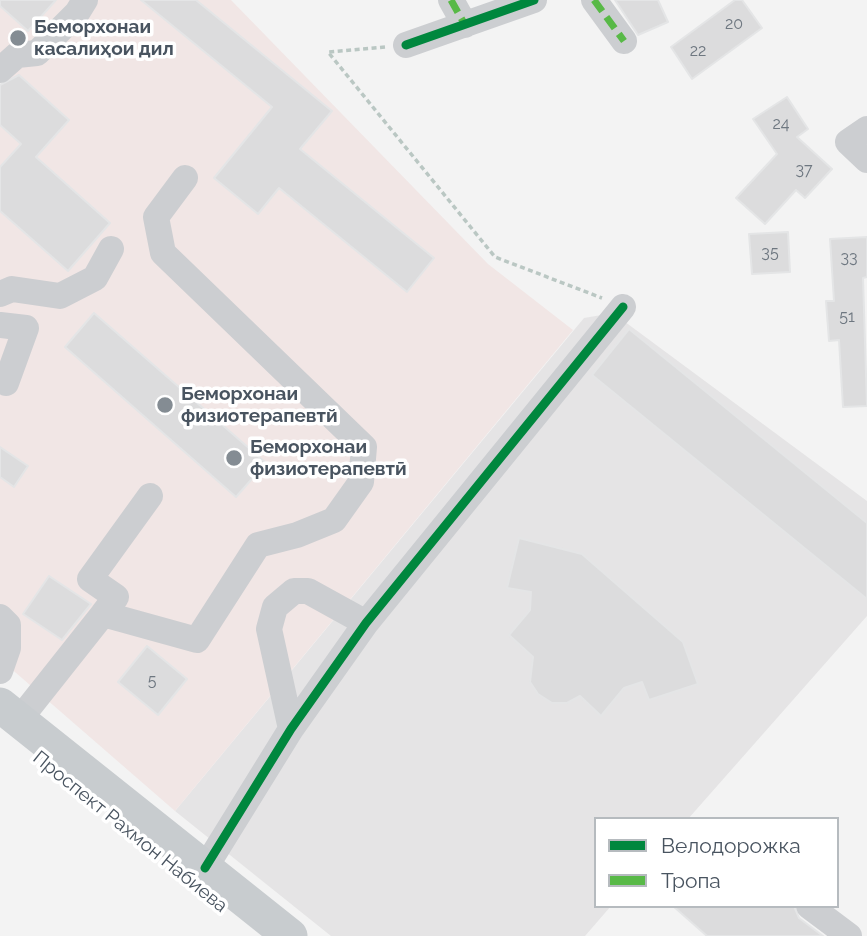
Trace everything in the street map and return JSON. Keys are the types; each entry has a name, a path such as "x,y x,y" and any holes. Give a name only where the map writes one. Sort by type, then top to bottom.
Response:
{"main road":[{"name":"Проспект Рахмон Набиева","path":"6,717 290,936"},
{"name":"Проспект Рахмон Набиева","path":"6,717 261,936"}],"street":[{"path":"6,55 37,53 77,13 85,0"},
{"path":"451,0 465,25"},
{"path":"406,45 534,0"},
{"path":"594,0 624,41"},
{"path":"867,129 848,142 867,160"},
{"path":"103,614 197,640 258,545 297,536 334,520 361,482 364,447 163,253 156,217 185,178"},
{"path":"0,294 12,289 60,296 94,278 111,249"},
{"path":"205,868 291,729 366,624 623,307"},
{"path":"0,326 26,328 6,383"},
{"path":"6,717 116,597 90,579 150,496"},
{"path":"291,729 269,629 275,607 293,591 308,591 366,624"},
{"path":"0,617 8,625 8,636 0,671"},
{"path":"812,908 849,936"}],"path":[{"path":"406,45 328,52 495,257 623,307"}],"shaded area":[{"name":"Беморхонаи касалиҳои дил","path":"0,0 74,0 0,77"},
{"name":"Беморхонаи физиотерапевтӣ","path":"79,0 231,0 488,264 573,330 175,811 0,659 0,87"},
{"path":"613,313 867,501 867,616 690,817 594,817 594,908 609,908 585,936 331,936 175,811 584,318"}],"building":[{"path":"0,0 56,0 28,31 0,6"},
{"path":"141,0 196,0 332,111 300,149 434,258 407,292 279,188 258,214 214,178 272,107"},
{"path":"615,0 658,0 668,22 638,35"},
{"path":"735,0 742,0 762,28 692,79 671,47"},
{"path":"19,75 69,120 36,157 110,223 68,271 0,211 0,167 21,144 0,125 0,85"},
{"path":"787,97 808,129 797,137 832,169 805,198 796,190 765,224 736,198 777,154 753,119"},
{"path":"788,232 790,272 752,274 749,234"},
{"path":"867,237 867,277 863,278 867,406 843,407 839,340 829,341 826,301 834,301 830,239"},
{"name":"Беморхонаи физиотерапевтй","path":"94,313 266,463 236,497 65,347"},
{"path":"629,329 867,523 867,599 592,375"},
{"path":"0,447 28,466 14,487 0,477"},
{"path":"519,538 582,554 683,642 698,684 649,700 642,682 624,688 601,716 580,696 567,703 552,703 538,694 530,682 533,657 509,635 530,610 531,592 507,588"},
{"path":"49,576 91,604 62,640 23,614"},
{"path":"147,646 187,679 158,715 118,682"},
{"path":"675,908 795,908 799,918 823,936 707,936"}],"marked path":[{"path":"451,0 465,25"},
{"path":"594,0 624,41"}],"cycle path":[{"path":"406,45 534,0"},
{"path":"205,868 291,729 366,623 623,307"}],"place":[{"name":"Беморхонаи касалиҳои дил","path":"18,38"},
{"name":"Беморхонаи физиотерапевтй","path":"165,405"},
{"name":"Беморхонаи физиотерапевтӣ","path":"234,458"}]}
